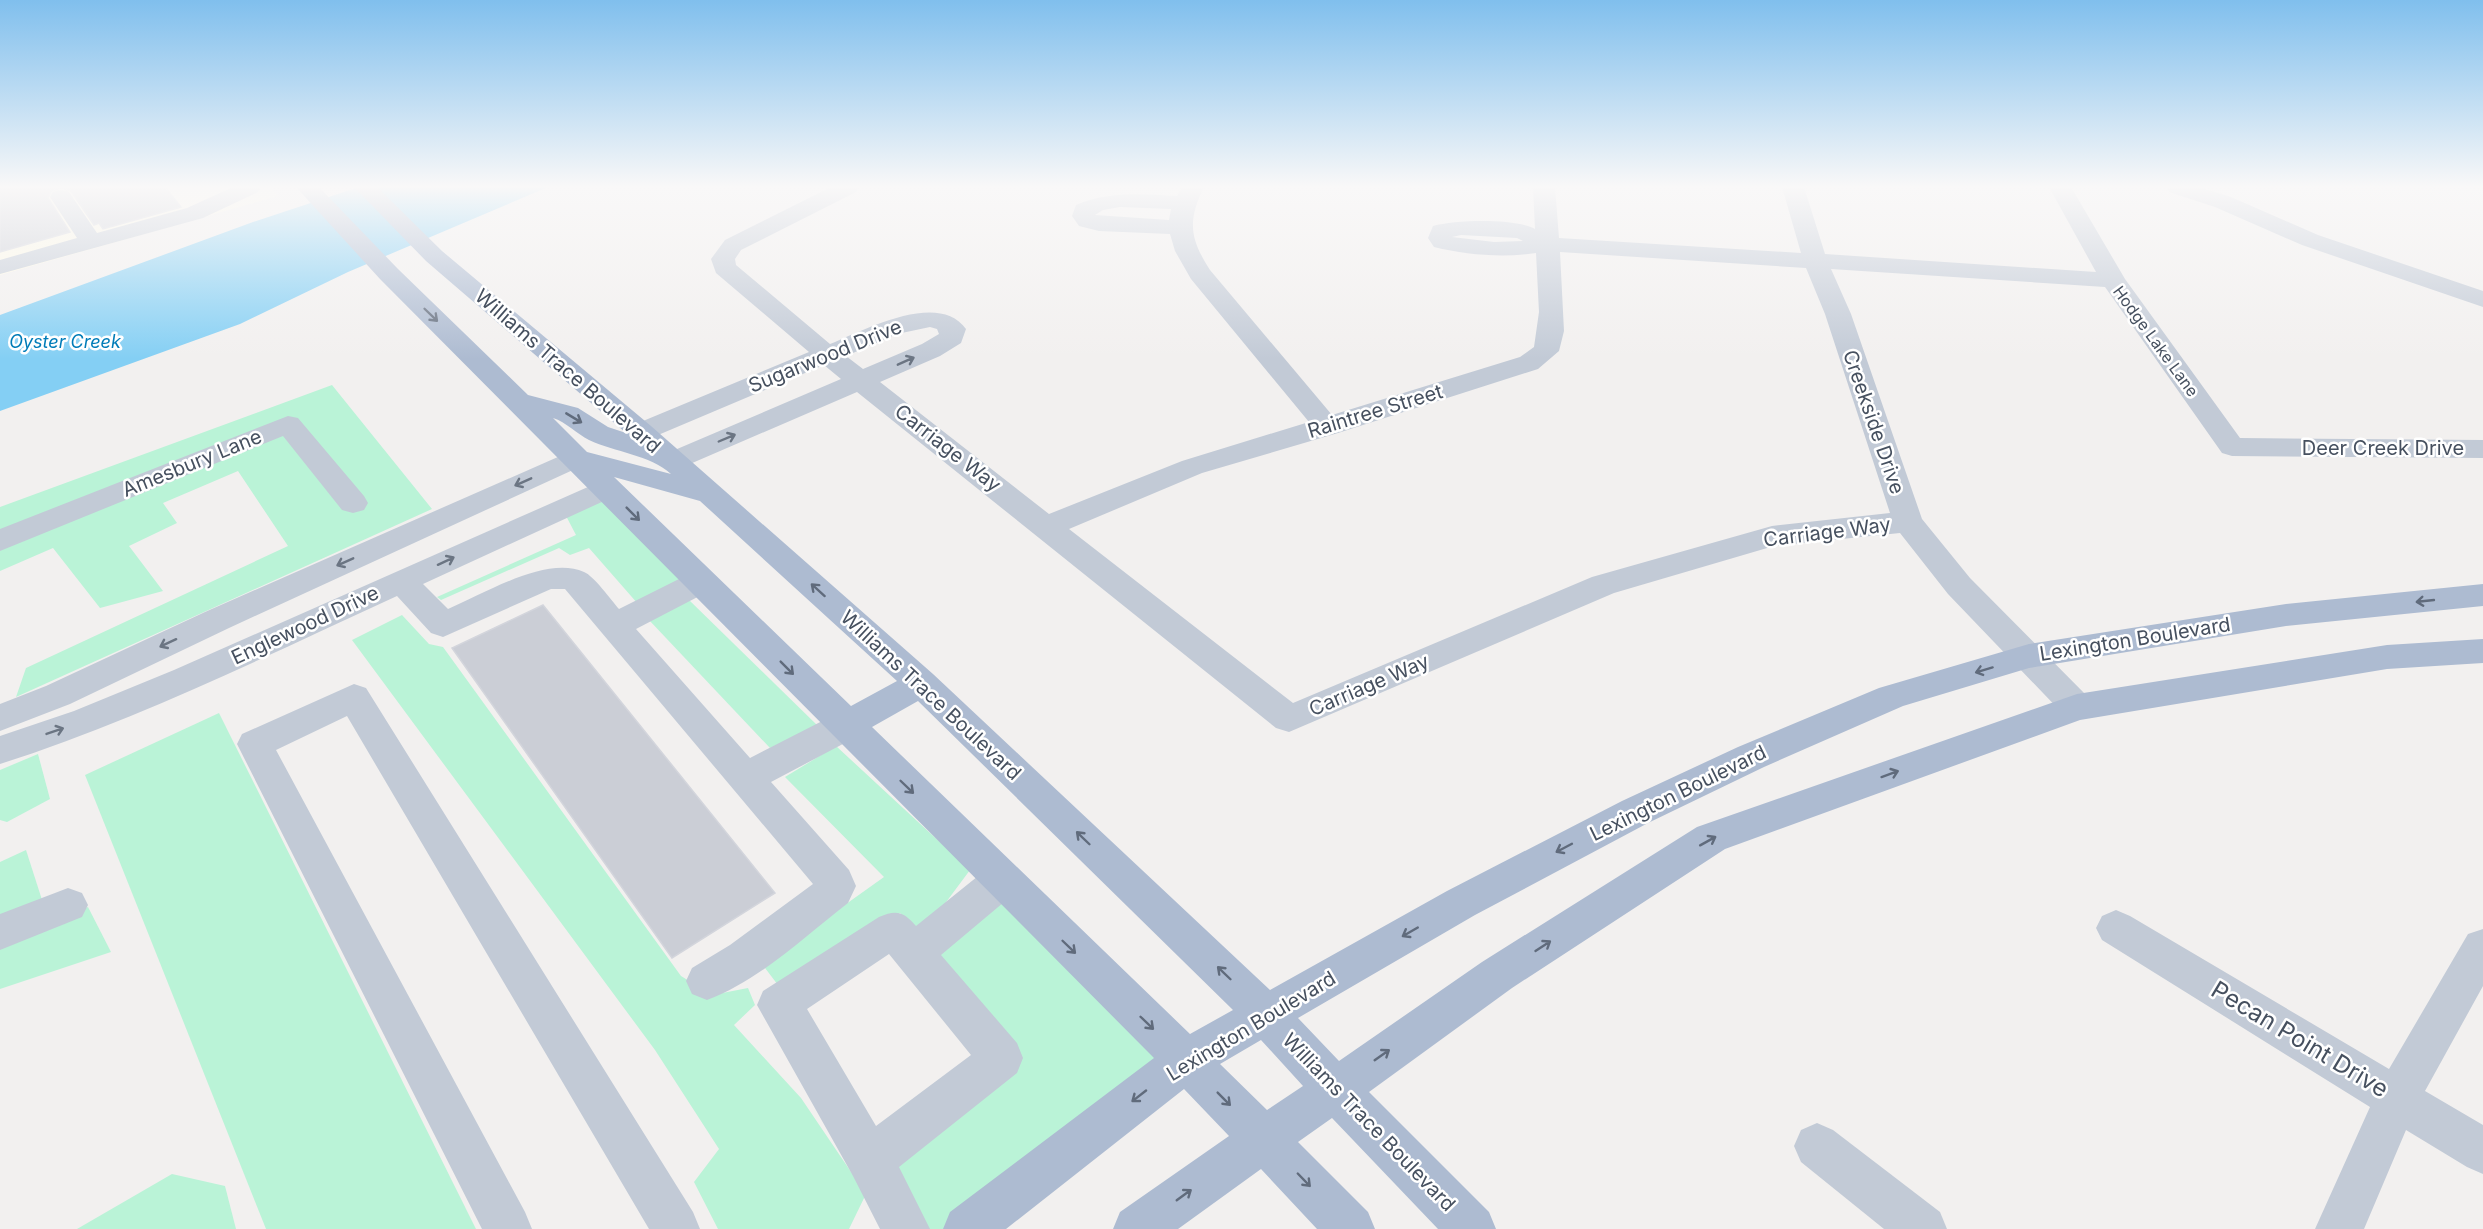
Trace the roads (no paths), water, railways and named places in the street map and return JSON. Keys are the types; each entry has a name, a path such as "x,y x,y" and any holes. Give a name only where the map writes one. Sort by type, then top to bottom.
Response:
{"main road":[{"path":"361,244 845,726 1186,1060 1351,1229"},
{"name":"Williams Trace Boulevard","path":"422,244 673,460 921,683 1266,1014 1334,1088 1472,1229"},
{"path":"519,401 568,414 598,433 673,460"},
{"path":"576,458 710,494"},
{"name":"Lexington Boulevard","path":"967,1229 1186,1060 1461,903 1625,817 1751,757 1891,697 2029,656 2286,615 2483,595"},
{"path":"1137,1229 1497,975 1711,838 2077,707 2387,657 2483,651"},
{"path":"845,726 921,683"}],"street":[{"path":"0,267 82,244"},
{"path":"734,244 723,259 725,268 827,354"},
{"path":"1185,244 1185,250 1200,274 1328,427"},
{"name":"Raintree Street","path":"1047,526 1192,467 1328,427 1529,363 1546,351 1551,331 1552,312 1547,244"},
{"path":"1553,244 2112,280"},
{"name":"Creekside Drive","path":"1810,244 1838,314 1908,522 1959,586 2077,707"},
{"name":"Hodge Lake Lane","path":"2092,244 2112,280 2232,447 2284,447"},
{"path":"2323,244 2483,299"},
{"name":"Sugarwood Drive","path":"641,432 827,354 913,321 938,321 948,324 953,329 952,337 944,343 862,381 673,460"},
{"name":"Carriage Way","path":"827,354 1289,719 1603,585 1772,536 1841,527 1908,522"},
{"name":"Amesbury Lane","path":"0,541 288,424 353,503"},
{"name":"Deer Creek Drive","path":"2284,447 2483,449"},
{"name":"Englewood Drive","path":"0,718 58,695 228,615 576,458"},
{"name":"Englewood Drive","path":"0,750 87,720 186,679 606,488"},
{"path":"401,581 442,625 544,579 569,578 575,580 836,886 834,891 745,958 707,981"},
{"path":"614,626 700,582"},
{"path":"508,1229 255,744 354,697 668,1226"},
{"path":"745,778 845,726"},
{"path":"913,953 1002,880"},
{"path":"0,932 68,905"},
{"name":"Pecan Point Drive","path":"2116,928 2483,1151"},
{"path":"870,1160 1000,1058 893,929 778,1005 790,1020 870,1160 906,1229"},
{"path":"2340,1229 2397,1098 2483,947"},
{"path":"1817,1146 1923,1229"}],"water":[{"name":"Oyster Creek","path":"192,244 413,244 348,272 240,324 0,411 0,315"}]}
